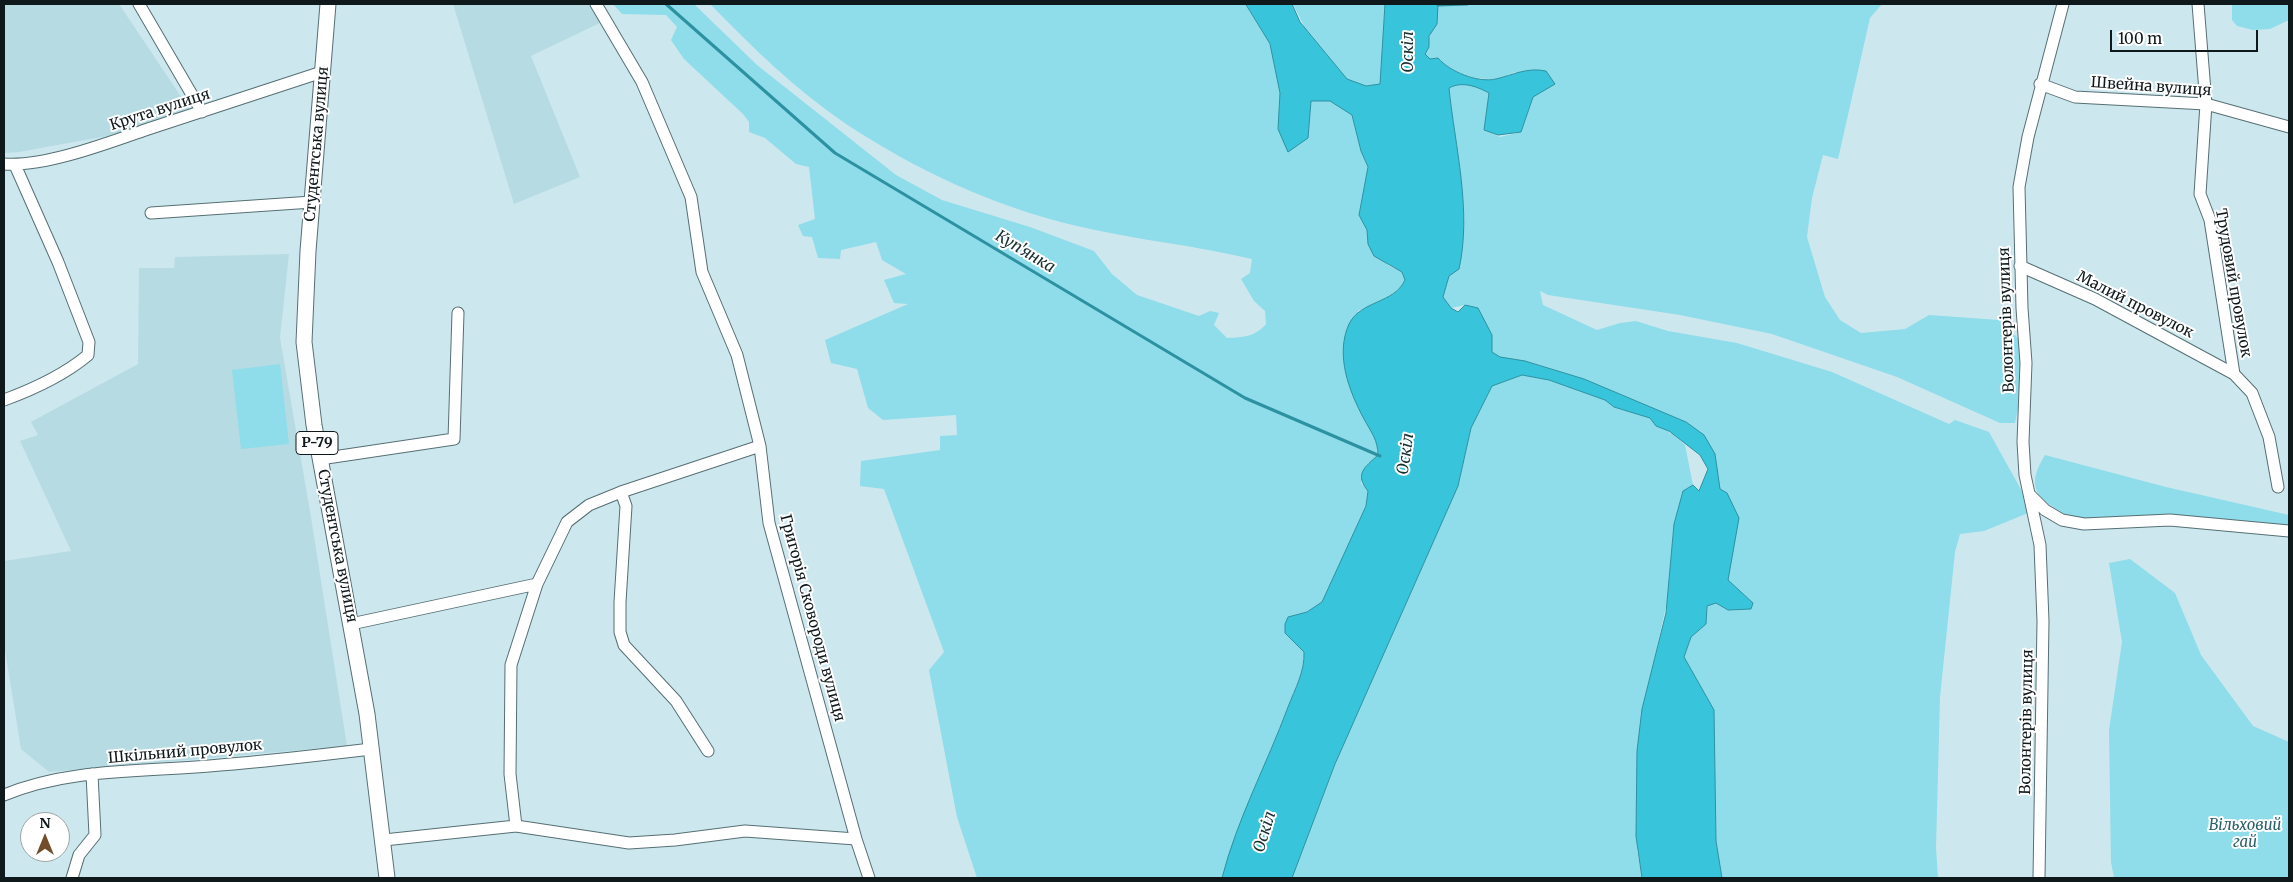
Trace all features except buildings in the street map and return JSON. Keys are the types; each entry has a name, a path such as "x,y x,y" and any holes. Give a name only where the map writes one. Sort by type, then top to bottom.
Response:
{"main road":[{"name":"Студентська вулиця","path":"328,4 312,202 304,342 320,460 351,624 371,749 384,840 387,878"}],"street":[{"path":"139,4 202,112"},
{"name":"Григорія Сковороди вулиця","path":"596,4 642,82 691,197 702,272 737,355 760,446 769,523 856,839 869,878"},
{"name":"Волонтерів вулиця","path":"2039,878 2043,621 2040,545 2025,475 2023,442 2026,363 2020,266 2019,187 2040,84 2063,4"},
{"name":"Трудовий провулок","path":"2198,4 2206,104 2200,194 2210,220 2234,374 2252,394 2269,436 2278,487"},
{"name":"Крута вулиця","path":"9,164 86,150 322,72"},
{"name":"Швейна вулиця","path":"2040,84 2075,97 2206,104 2289,127"},
{"path":"4,400 33,390 76,365 88,354 89,342 58,262 9,164"},
{"path":"151,213 312,202"},
{"name":"Малий провулок","path":"2020,266 2095,298 2234,374"},
{"path":"320,460 454,439 458,313"},
{"path":"516,826 510,774 511,665 537,584 567,522 589,505 621,492 760,446"},
{"path":"621,492 626,506 620,602 620,632 624,645 676,701 708,751"},
{"path":"2030,495 2045,510 2062,520 2084,524 2170,520 2287,530 2289,541"},
{"path":"351,624 537,584"},
{"name":"Шкільний провулок","path":"4,795 30,784 92,774 220,766 371,749"},
{"path":"72,878 79,855 95,835 92,774"},
{"path":"384,840 516,826 629,843 676,840 745,831 856,839"}],"shaded area":[{"path":"4,4 119,4 190,110 138,128 107,136 4,153"},
{"path":"453,4 596,4 606,20 531,56 580,177 514,204"},
{"path":"289,254 280,338 311,517 347,746 49,772 21,749 4,644 4,561 71,551 20,441 38,435 31,422 138,364 139,268 174,268 175,257"}],"green space":[{"path":"613,4 694,4 757,65 896,175 942,200 1030,227 1094,251 1112,274 1137,295 1199,316 1210,311 1219,313 1214,325 1227,338 1244,337 1253,334 1266,324 1265,311 1254,301 1241,279 1250,273 1252,259 1077,226 1016,209 957,185 900,157 828,111 775,67 710,4 1246,4 1270,44 1280,93 1278,129 1308,136 1311,101 1330,101 1352,115 1361,151 1368,169 1359,215 1367,230 1368,244 1389,266 1402,272 1405,280 1391,295 1358,311 1379,441 1376,457 1367,464 1361,483 1368,491 1366,506 1322,604 1307,612 1288,617 1285,633 1304,652 1304,659 1279,731 1236,835 1223,878 977,878 957,817 929,670 944,652 884,489 860,486 861,461 940,450 940,436 957,435 956,415 883,420 868,408 857,369 831,363 825,340 908,304 894,303 884,280 906,274 882,260 876,242 841,250 840,259 818,258 812,237 803,236 798,225 815,219 809,167 796,164 765,138 749,132 749,122 743,114 684,59 671,40 677,27 666,15 622,14"},
{"path":"1293,4 1385,4 1380,84 1366,86 1347,79 1304,26"},
{"path":"1438,4 1882,4 1870,18 1838,159 1823,155 1812,198 1807,237 1825,297 1840,320 1861,333 1905,329 1929,315 1999,320 2026,346 2024,378 2015,423 2000,423 1897,377 1772,334 1680,315 1548,295 1540,291 1543,305 1597,330 1620,323 1636,321 1668,331 1737,343 1832,372 1949,424 1955,420 1989,432 2033,511 1984,531 1960,534 1955,552 1940,697 1936,848 1938,878 1722,878 1716,841 1714,710 1684,657 1691,637 1706,624 1707,606 1716,603 1728,610 1751,609 1753,603 1728,580 1727,493 1718,488 1686,422 1584,379 1530,362 1507,359 1492,386 1478,309 1465,305 1451,308 1443,297 1449,276 1462,252 1464,211 1449,88 1469,85 1489,93 1484,130 1500,137 1521,132 1533,97 1515,72 1498,79 1477,78 1449,68 1438,58 1430,59 1425,54"},
{"path":"2232,4 2289,4 2289,20 2270,29 2253,30 2237,26 2232,20"},
{"path":"280,364 289,444 241,449 232,370"},
{"path":"1522,375 1549,380 1605,400 1614,407 1650,418 1656,426 1669,431 1670,435 1671,433 1685,445 1693,485 1682,494 1673,533 1668,597 1641,721 1637,849 1642,878 1292,878 1339,755 1458,486 1471,428 1492,386"},
{"path":"2045,455 2166,487 2289,515 2289,525 2071,518 2043,499 2035,486 2035,477"},
{"name":"Вільховий гай","path":"2130,559 2175,593 2201,655 2253,726 2289,742 2289,878 2114,878 2111,862 2109,730 2122,642 2109,563"}],"water":[{"name":"Оскіл","path":"1246,4 1292,4 1300,22 1347,79 1366,86 1380,84 1385,4 1438,4 1437,24 1429,36 1429,47 1425,54 1430,59 1438,58 1457,72 1473,78 1489,80 1526,71 1539,70 1546,71 1555,84 1533,97 1521,132 1498,135 1484,130 1489,93 1469,85 1449,88 1461,179 1464,225 1459,269 1449,276 1443,297 1451,308 1458,312 1465,305 1478,308 1492,335 1492,352 1500,357 1525,361 1584,379 1686,422 1704,435 1715,454 1720,489 1727,493 1739,518 1728,580 1753,603 1751,609 1728,610 1716,603 1707,606 1706,624 1691,637 1684,657 1714,710 1716,841 1722,878 1642,878 1636,836 1637,751 1642,709 1666,613 1674,524 1683,491 1693,485 1699,491 1708,469 1700,455 1669,431 1656,426 1650,418 1614,407 1605,400 1549,380 1522,375 1492,386 1471,428 1458,486 1335,764 1292,878 1222,878 1244,813 1301,673 1304,652 1285,633 1285,624 1288,617 1307,612 1322,602 1366,506 1368,491 1362,480 1363,471 1378,455 1372,432 1358,408 1349,385 1343,348 1345,336 1354,316 1361,310 1393,294 1405,280 1402,272 1374,256 1368,244 1367,230 1359,215 1368,167 1361,151 1352,115 1330,101 1311,101 1308,138 1288,152 1278,129 1280,93 1270,44"}],"waterway":[{"name":"Куп'янка","path":"666,4 835,153 1245,398 1380,456"},
{"path":"1438,5 1467,4"}]}
